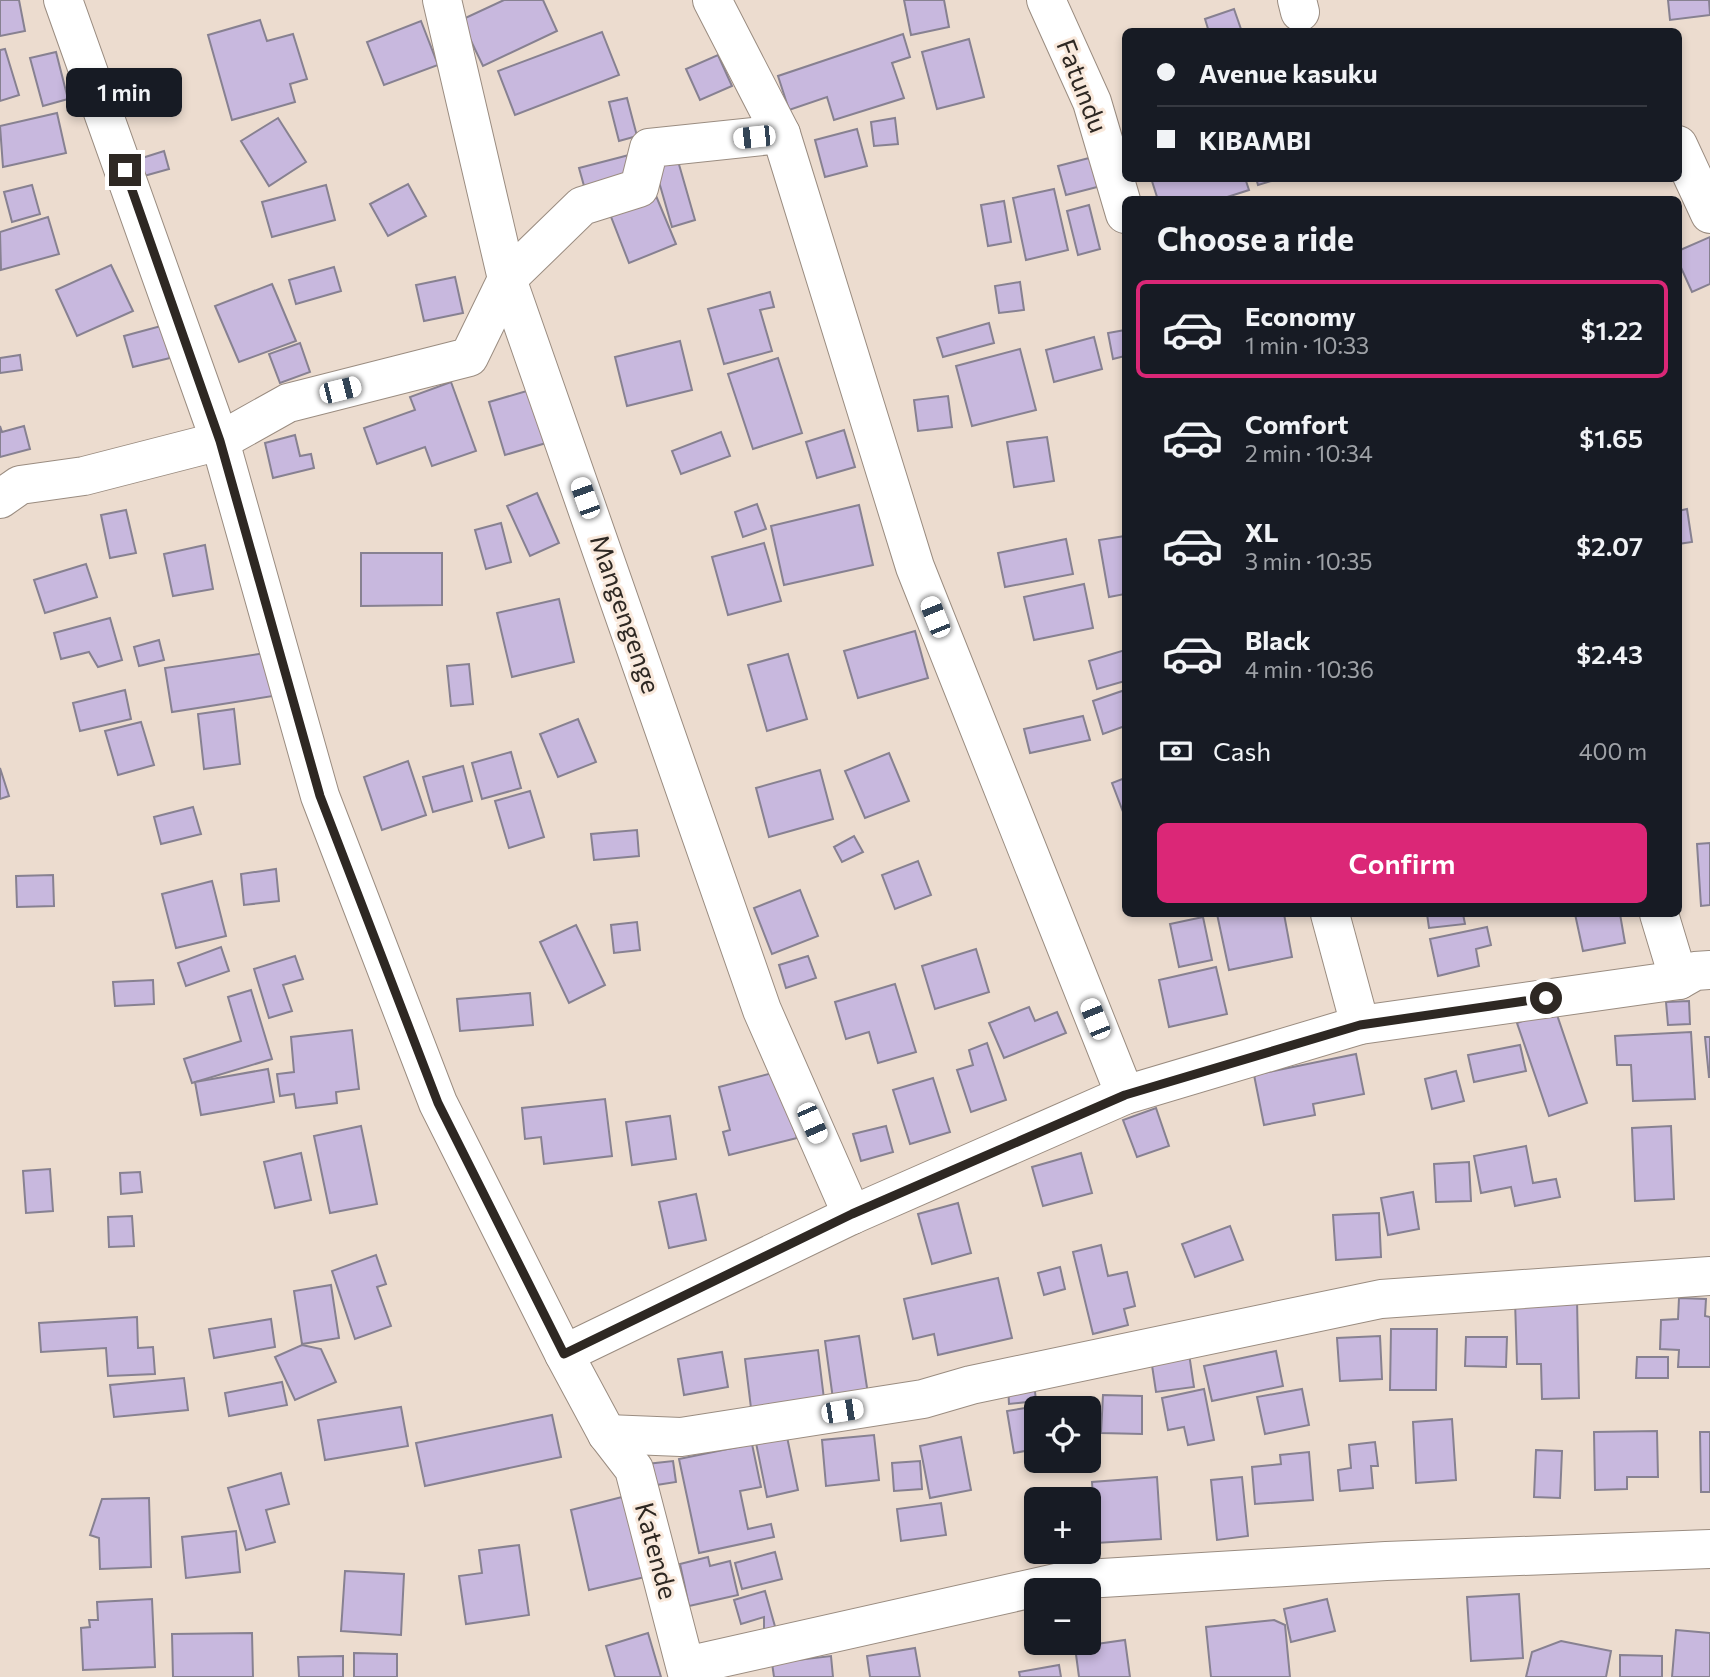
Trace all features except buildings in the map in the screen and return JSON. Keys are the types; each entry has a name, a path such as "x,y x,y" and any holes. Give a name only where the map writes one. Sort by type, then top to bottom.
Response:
{"street":[{"name":"Katende","path":"64,0 220,441 320,796 438,1103 564,1354 607,1434 634,1469 687,1671"},
{"name":"Mangengenge","path":"442,0 507,279 762,1010 852,1214"},
{"path":"712,0 781,134 915,567 1125,1095"},
{"name":"Fatundu","path":"1046,0 1092,102 1122,204"},
{"path":"0,499 20,485 84,476 220,441 288,402 469,357 507,279 582,206 639,188 649,148 781,134"},
{"path":"1682,154 1710,214"},
{"path":"1331,917 1360,1025"},
{"path":"564,1354 852,1214 1125,1095 1360,1025 1694,975 1661,917"},
{"path":"607,1434 681,1437 923,1399 985,1382 1381,1299 1710,1276"},
{"path":"687,1671 1069,1580 1386,1561 1710,1549"}],"route":[{"path":"125,170 220,441 320,796 438,1103 564,1354 852,1214 1125,1095 1360,1025 1546,998"}]}
